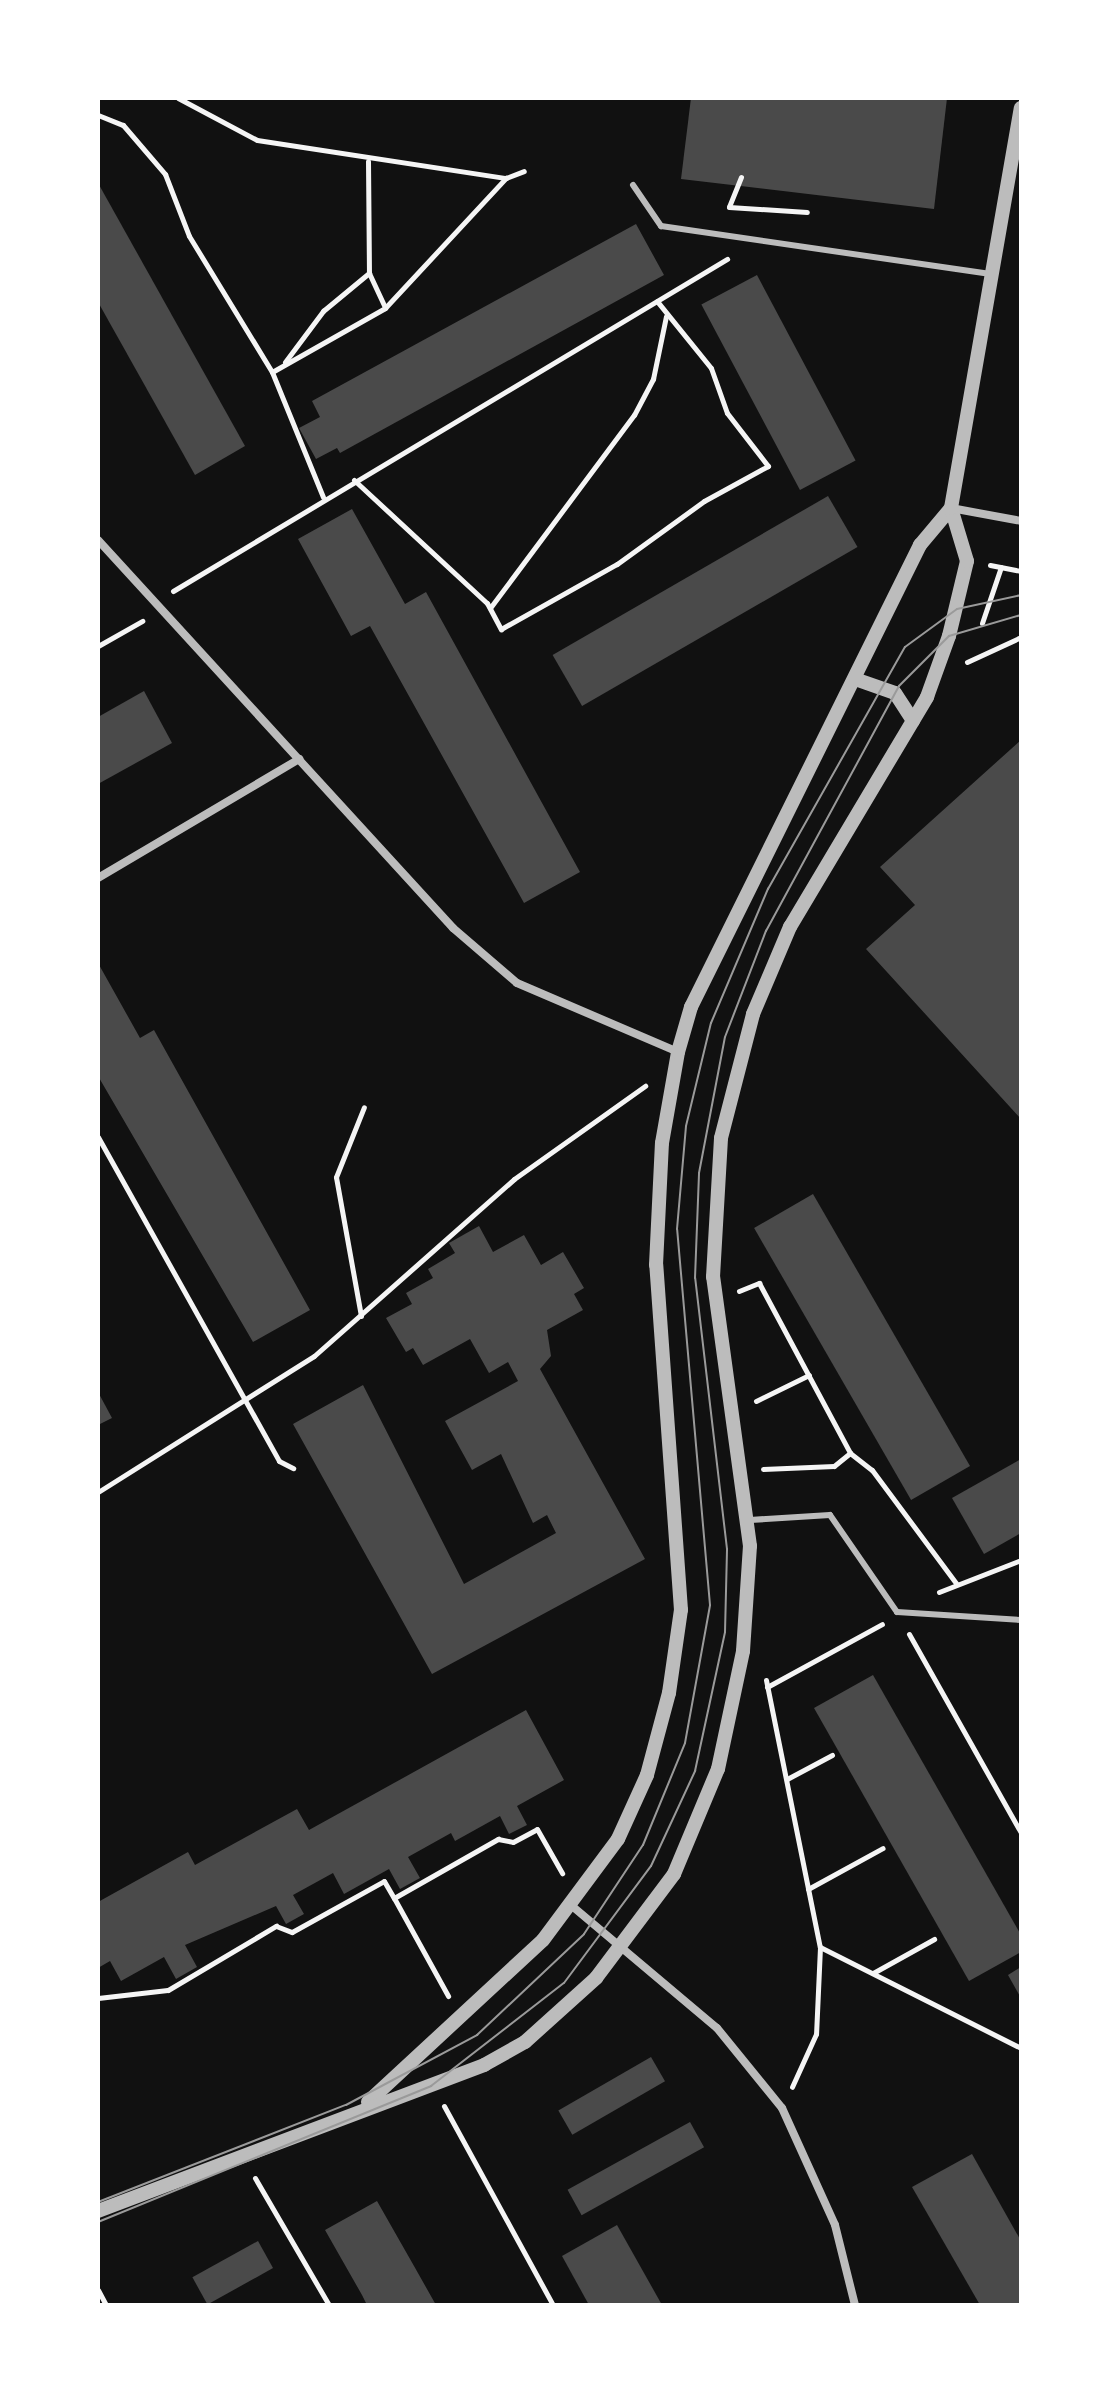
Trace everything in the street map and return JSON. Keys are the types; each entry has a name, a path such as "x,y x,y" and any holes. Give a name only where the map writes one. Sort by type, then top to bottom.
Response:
{"street":[{"path":"98,2211 364,2105 434,2085 525,2042 623,1944 674,1874 718,1769 743,1651 750,1520 716,1299 712,1212 721,1138 753,1014 790,927 913,721 949,636 967,561 951,508 1021,108"},
{"path":"951,508 1021,521"},
{"path":"364,2105 462,2022 574,1902 618,1839 647,1775 669,1693 681,1610 656,1265 672,1085 678,1052 691,1007 920,545 951,508"},
{"path":"100,545 157,600 453,928 517,983 678,1052"},
{"path":"855,679 895,693 913,721"},
{"path":"98,878 299,759"},
{"path":"574,1902 717,2028 782,2108 835,2225 855,2305"}],"lane":[{"path":"633,185 661,226 994,275"},
{"path":"750,1520 830,1515 897,1612 1021,1620"}],"path":[{"path":"178,98 257,140 368,161 506,178"},
{"path":"98,115 123,125 165,174 189,236 272,372 323,497"},
{"path":"368,161 369,273 385,308"},
{"path":"272,372 385,308 506,178 524,171"},
{"path":"741,177 729,207 807,212"},
{"path":"157,600 323,497 759,241"},
{"path":"283,366 323,311 369,273"},
{"path":"354,480 490,608 501,629 768,466 727,413 711,368 657,301"},
{"path":"490,608 634,415 653,379 666,315"},
{"path":"979,634 1001,567 1021,571"},
{"path":"98,646 164,609"},
{"path":"974,647 970,660 1021,637"},
{"path":"98,1492 246,1404 361,1316 514,1179 648,1084 672,1085"},
{"path":"361,1316 336,1177 364,1107"},
{"path":"98,1137 279,1461 293,1468"},
{"path":"716,1299 759,1283 850,1453 872,1470 956,1583"},
{"path":"732,1413 809,1375"},
{"path":"742,1470 834,1466 850,1453"},
{"path":"767,1687 897,1612 956,1583 989,1577 1021,1560"},
{"path":"897,1612 1021,1833"},
{"path":"743,1651 767,1687 820,1947 816,2034 782,2108"},
{"path":"786,1780 832,1755"},
{"path":"394,1898 498,1839 513,1842 537,1829 574,1902"},
{"path":"808,1889 883,1848"},
{"path":"98,1998 168,1990 276,1926 292,1932 384,1881 462,2022"},
{"path":"873,1973 934,1939"},
{"path":"820,1947 1021,2048"},
{"path":"434,2085 553,2305"},
{"path":"242,2156 329,2305"},
{"path":"98,2290 106,2305"}],"building":[{"path":"691,98 947,98 934,209 681,179"},
{"path":"98,183 245,446 195,475 98,302"},
{"path":"636,224 664,275 340,453 337,448 316,459 299,428 320,417 312,401"},
{"path":"757,275 856,460 800,490 701,305"},
{"path":"828,496 858,547 582,706 553,655"},
{"path":"352,509 405,604 426,592 580,872 524,903 370,626 351,636 298,539"},
{"path":"144,691 172,743 98,784 98,717"},
{"path":"1021,740 1021,1119 866,949 915,905 880,867"},
{"path":"98,963 140,1038 154,1030 310,1310 253,1342 98,1076"},
{"path":"813,1194 970,1466 911,1500 754,1228"},
{"path":"479,1226 493,1252 524,1235 541,1265 563,1252 584,1288 574,1294 583,1310 547,1330 551,1356 540,1369 645,1559 432,1674 293,1424 363,1385 464,1584 556,1533 547,1515 533,1523 501,1454 472,1470 445,1421 518,1381 508,1362 489,1373 470,1339 423,1365 413,1348 406,1352 386,1318 412,1304 406,1293 433,1278 428,1269 455,1253 449,1243"},
{"path":"98,1392 112,1418 98,1425"},
{"path":"1021,1459 1021,1533 984,1554 952,1498"},
{"path":"873,1675 1021,1935 1021,1952 969,1981 814,1708"},
{"path":"526,1710 564,1780 517,1806 527,1825 509,1834 500,1816 455,1841 451,1833 408,1857 420,1878 400,1889 389,1869 344,1894 333,1873 293,1895 304,1914 286,1924 276,1906 185,1945 197,1967 176,1979 164,1957 121,1981 110,1961 98,1968 98,1902 188,1852 195,1865 297,1809 309,1830"},
{"path":"1021,1967 1021,1998 1008,1975"},
{"path":"651,2057 665,2081 572,2135 558,2110"},
{"path":"690,2122 704,2147 582,2215 568,2190"},
{"path":"972,2154 1021,2241 1021,2305 980,2305 912,2187"},
{"path":"377,2201 436,2305 367,2305 325,2230"},
{"path":"617,2225 662,2305 589,2305 562,2256"},
{"path":"258,2241 273,2268 207,2304 192,2277"}],"tram line":[{"path":"98,2202 346,2105 477,2035 584,1934 643,1845 685,1743 710,1605 677,1229 686,1126 711,1023 768,889 905,647 957,609 1021,595"},
{"path":"98,2222 431,2086 564,1983 651,1866 695,1771 725,1632 727,1549 695,1278 699,1173 725,1037 766,931 899,686 949,636 1021,615"}]}
